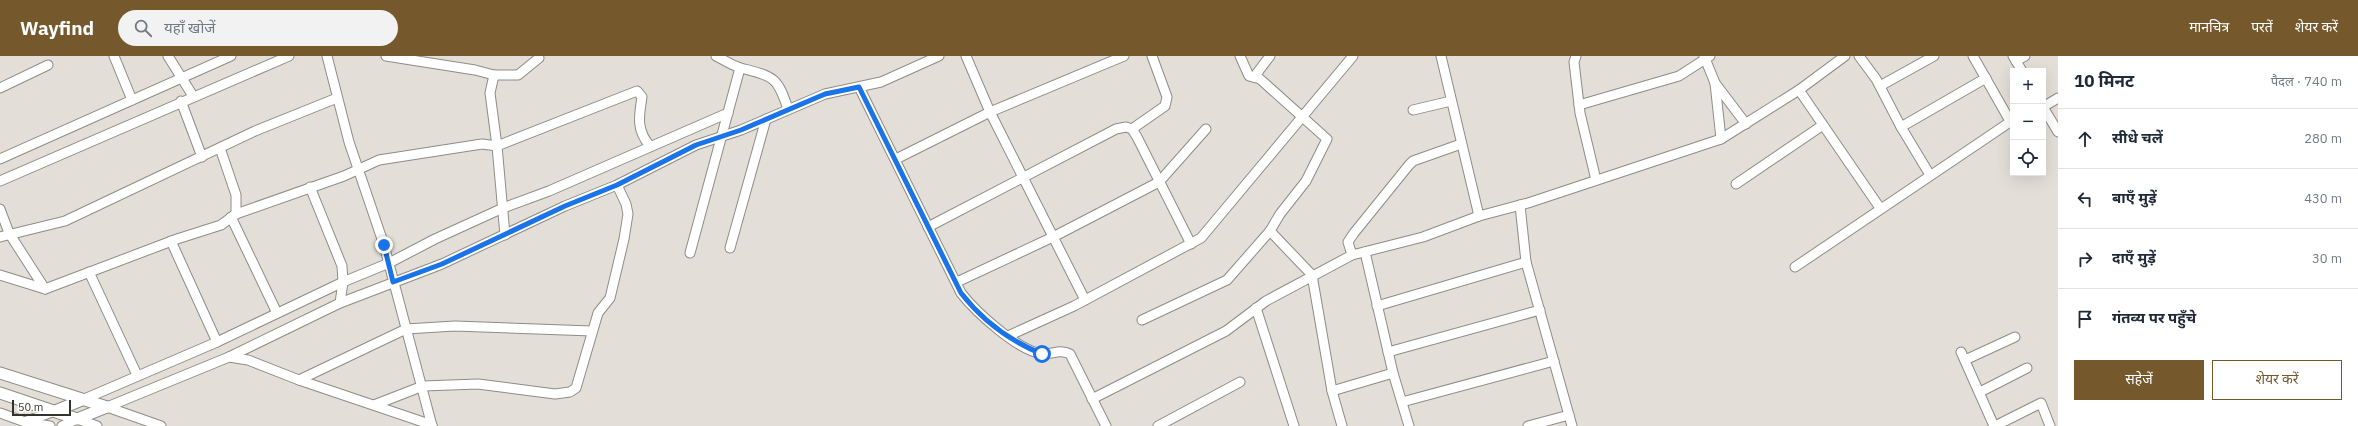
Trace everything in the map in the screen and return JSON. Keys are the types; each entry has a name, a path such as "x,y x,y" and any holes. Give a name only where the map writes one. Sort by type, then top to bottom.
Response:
{"street":[{"path":"114,56 132,100"},
{"path":"168,56 193,96"},
{"path":"0,159 232,56"},
{"path":"0,181 181,101 289,56"},
{"path":"328,56 337,98 349,142 360,168 389,263 393,282 423,386 432,426"},
{"path":"386,56 475,70 494,75 518,75 539,58"},
{"path":"716,56 740,68 756,71 771,78 780,88 788,109"},
{"path":"62,426 229,357 340,303 442,264 565,206 617,185 696,145 766,119 825,94 859,87 906,72 939,56"},
{"path":"966,56 990,112 1085,300"},
{"path":"896,159 990,112 1124,56"},
{"path":"1132,129 1165,106 1167,97 1152,56"},
{"path":"1142,320 1227,280 1270,232 1280,214 1306,181 1327,139 1260,80 1248,76 1240,56"},
{"path":"1254,78 1270,56"},
{"path":"1008,336 1085,300 1191,244 1210,231 1302,116 1353,56"},
{"path":"1441,56 1479,216"},
{"path":"1576,56 1574,62 1579,105 1596,180"},
{"path":"1092,399 1226,331 1266,301 1312,275 1327,270 1352,255 1423,237 1479,216 1520,205 1721,140 1799,90 1845,56"},
{"path":"1859,56 1880,86 1901,128 1930,175"},
{"path":"1880,86 1934,56"},
{"path":"1973,56 2010,118"},
{"path":"2020,68 2015,59 2025,56"},
{"path":"1579,105 1679,76 1706,57 1715,83 1721,140"},
{"path":"0,88 48,65"},
{"path":"690,253 723,136 740,68"},
{"path":"494,75 490,92 497,146 505,235"},
{"path":"1901,128 1986,78"},
{"path":"1715,83 1746,124"},
{"path":"859,87 896,159 928,227 957,282 961,293 970,305 1008,336 1023,346 1042,354 1060,351 1070,354 1106,426"},
{"path":"1799,90 1880,208"},
{"path":"0,275 45,289 172,241 221,225 234,216 379,160 482,144 497,146 638,91 642,97 638,118 640,131 650,146"},
{"path":"0,237 9,233 65,221 255,131 337,98"},
{"path":"2046,105 2058,98"},
{"path":"181,101 202,156"},
{"path":"1413,110 1451,101"},
{"path":"2046,112 2058,132"},
{"path":"21,424 82,400 137,375 217,342 343,282 389,263 435,239 503,208 549,191 728,113"},
{"path":"730,248 766,119"},
{"path":"1795,267 1880,208 2010,122"},
{"path":"1736,184 1823,125"},
{"path":"928,227 1116,129 1126,127 1132,129 1191,244"},
{"path":"957,282 1053,237 1160,182 1206,129"},
{"path":"1352,255 1348,242 1409,165 1413,161 1461,144"},
{"path":"220,148 236,196 234,216 277,313"},
{"path":"374,405 423,386 478,384 555,394 570,392 578,383 598,313 610,298 624,239 628,214 626,204 617,185"},
{"path":"310,187 339,255 343,282 340,303"},
{"path":"1520,205 1526,262 1572,426"},
{"path":"0,208 9,233 45,289"},
{"path":"1270,232 1312,275 1332,391 1342,426"},
{"path":"172,241 217,342"},
{"path":"1365,252 1393,373 1409,426"},
{"path":"1377,306 1526,262"},
{"path":"89,272 137,375"},
{"path":"1256,308 1294,426"},
{"path":"1388,352 1540,310"},
{"path":"299,380 406,329 455,326 592,332"},
{"path":"2015,337 1963,356 1995,426 2041,403 2050,426"},
{"path":"229,357 248,360 299,380 432,426"},
{"path":"1402,402 1554,361"},
{"path":"1980,392 2027,368"},
{"path":"0,373 161,426"},
{"path":"1332,391 1393,373"},
{"path":"1158,426 1240,382"},
{"path":"0,393 97,426"},
{"path":"0,413 21,424 50,426"},
{"path":"1528,426 1569,415"}],"route":[{"path":"384,245 393,282 442,264 565,206 617,185 696,145 741,130 825,94 859,87 896,159 928,227 957,282 961,293 970,305 992,324 1023,346 1042,354"}]}
